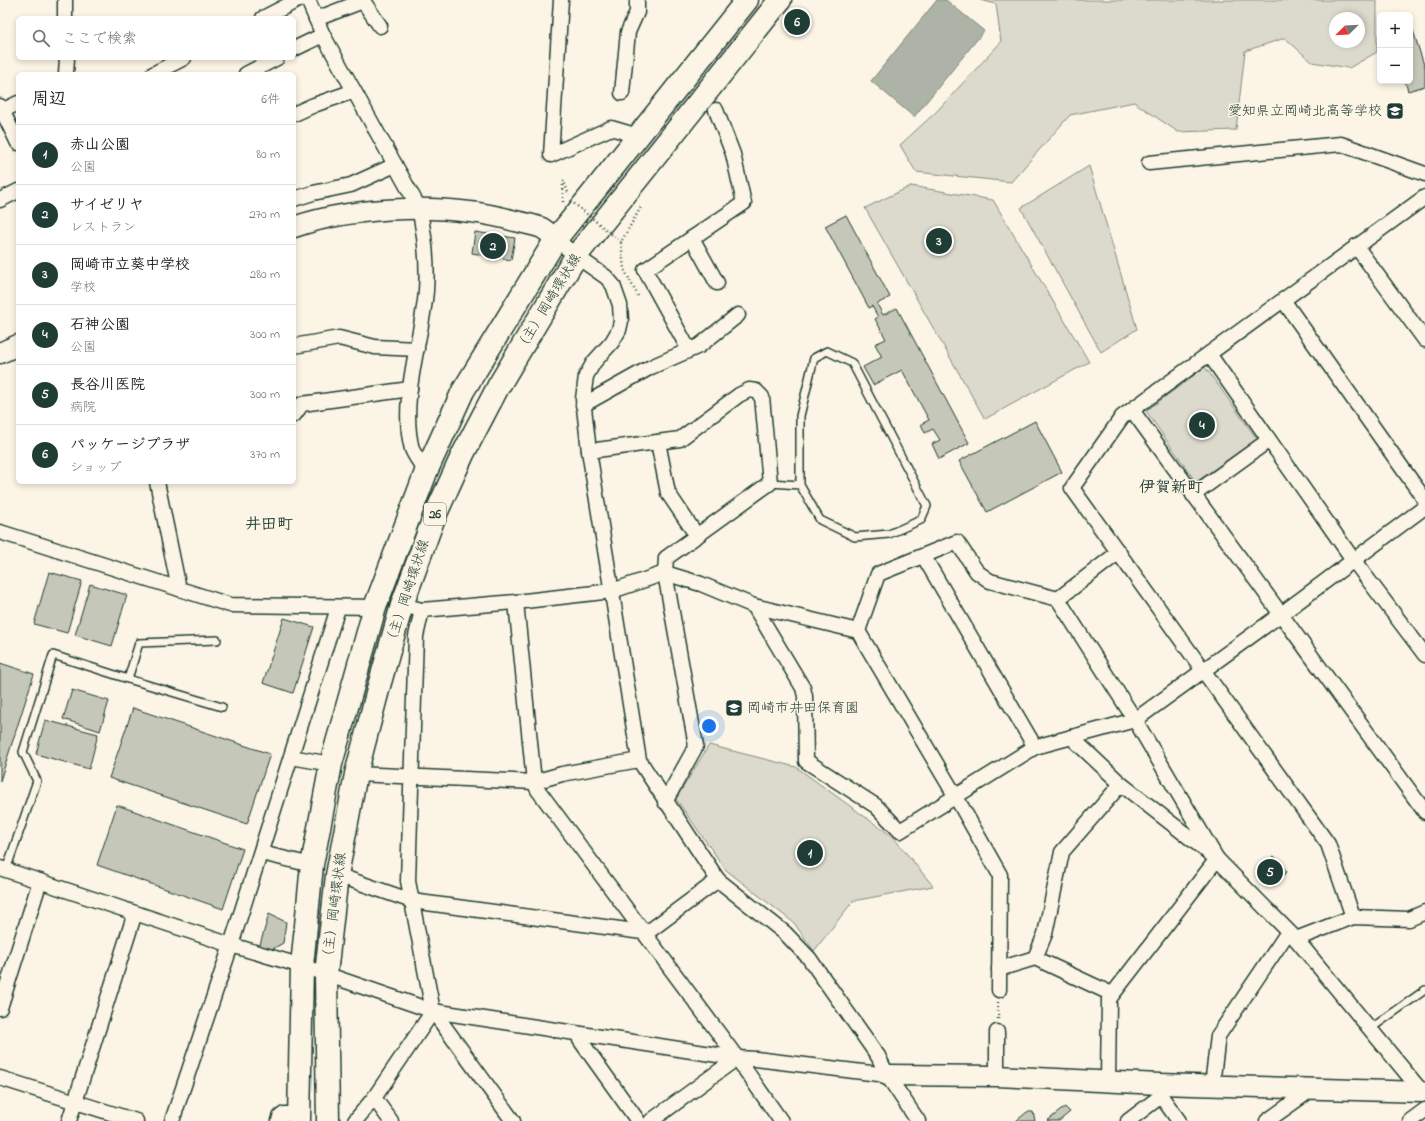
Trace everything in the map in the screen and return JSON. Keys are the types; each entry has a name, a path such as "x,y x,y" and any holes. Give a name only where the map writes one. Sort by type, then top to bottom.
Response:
{"main road":[{"name":"（主）岡崎環状線","path":"292,1119 302,966 312,866 331,764 375,608 426,472 462,391 556,239 746,0"},
{"name":"（主）岡崎環状線","path":"328,1121 326,974 337,875 356,774 412,608 433,520 462,454 498,388 576,256 780,0"}],"street":[{"path":"65,0 65,16"},
{"path":"267,16 298,0"},
{"path":"308,0 323,34 419,208 424,229 427,262 426,291 410,390 409,421 412,449 426,472"},
{"path":"561,0 551,155 611,128 638,136"},
{"path":"622,93 628,32 636,12 637,0"},
{"path":"316,19 363,1 380,26"},
{"path":"296,48 323,34"},
{"path":"66,72 67,60"},
{"path":"157,72 180,60"},
{"path":"250,72 273,60"},
{"path":"296,113 314,104 354,91"},
{"path":"16,104 1,112 16,139"},
{"path":"689,350 645,270 744,203 733,154 716,110"},
{"path":"1149,163 1341,144 1425,174"},
{"path":"296,198 313,192 351,185 395,165"},
{"path":"0,200 16,192"},
{"path":"1353,918 1328,844 1072,488 1122,417 1425,197"},
{"path":"296,226 315,220 369,212 419,208 488,214 542,228 613,285 620,305 621,321 619,330 612,342 594,362 586,376 584,405 589,451 639,760 665,802 718,880 785,933 809,958 878,1056 887,1075 918,1121"},
{"path":"692,238 718,283"},
{"path":"1356,246 1425,340"},
{"path":"1283,300 1425,500"},
{"path":"584,405 651,367 699,346 738,315"},
{"path":"296,346 339,338 375,347 417,349"},
{"path":"0,353 16,346"},
{"path":"1209,354 1354,560 1425,655"},
{"path":"296,412 302,404 410,390"},
{"path":"589,451 680,439 739,395 749,390 756,391 762,397 770,483 666,558 665,573 696,746 665,802"},
{"path":"1132,410 1280,616 1425,812"},
{"path":"1194,495 1269,440"},
{"path":"658,442 668,493 697,536"},
{"path":"157,484 179,589"},
{"path":"754,606 804,688 806,696 806,761 876,806 900,831 1035,747 1135,720 1280,616 1425,507"},
{"path":"0,532 230,605 375,608"},
{"path":"858,631 878,574 924,557 957,542 977,572 990,581 1058,599 1135,720 1217,859"},
{"path":"1058,599 1119,552"},
{"path":"924,557 1035,747"},
{"path":"513,1121 433,1011 408,881 416,636 412,608 516,602 612,590 665,573 701,584 754,606 858,631 956,797 1000,875 999,990"},
{"path":"516,602 534,782 538,790 737,1058 781,1121"},
{"path":"172,1121 261,853 338,608"},
{"path":"1071,737 1121,784 1217,859 1292,935 1370,1029 1424,1098"},
{"path":"290,757 331,764"},
{"path":"356,774 534,782 562,774 639,760"},
{"path":"1035,958 1045,934 1062,852 1121,784"},
{"path":"261,853 312,866"},
{"path":"1108,1082 1109,1000 1112,994 1217,859"},
{"path":"3,869 231,945 302,966 433,1011 737,1058 756,1058 887,1075 997,1076 1108,1082 1160,1090 1212,1085 1312,1089 1424,1098"},
{"path":"337,875 412,901 642,932 652,929 718,880"},
{"path":"0,1008 40,881"},
{"path":"1212,1085 1218,1036 1292,935 1353,918 1409,919 1425,912"},
{"path":"69,1121 134,913"},
{"path":"999,969 1035,958 1112,994"},
{"path":"355,1121 374,1098 433,1011"},
{"path":"997,1032 997,1076"},
{"path":"580,1034 580,1040 638,1121"},
{"path":"652,1121 737,1058"},
{"path":"0,1078 136,1121"},
{"path":"1267,1121 1312,1089"},
{"path":"1128,1121 1160,1090"},
{"path":"1160,1090 1179,1121"},
{"path":"374,1098 391,1121"},
{"path":"1410,1121 1424,1098"}],"lane":[{"path":"828,351 852,363 927,506 921,520 889,534 855,536 820,520 800,484 800,416 814,358 828,351"},
{"path":"770,483 800,484"},
{"path":"128,679 139,643 217,640"},
{"path":"3,869 37,781 24,752 53,655 222,707"},
{"path":"1370,1029 1425,990"}],"path":[{"path":"563,205 563,179 572,201 621,242"},
{"path":"638,296 624,269 621,242 641,208"},
{"path":"997,1032 999,990"}],"shaded area":[{"path":"937,0 946,0 984,31 914,117 871,81"},
{"path":"980,0 1377,0 1377,52 1349,68 1312,62 1285,38 1245,51 1236,130 1178,132 1134,102 1070,115 1011,182 916,172 900,145 936,112 1001,42 996,4"},
{"path":"1089,166 1137,329 1101,352 1021,208"},
{"path":"911,186 993,200 1089,362 985,419 865,208"},
{"path":"1205,367 1257,439 1196,482 1146,411"},
{"path":"709,745 796,767 893,837 933,886 853,901 814,951 794,923 726,870 676,799"}],"building":[{"path":"1413,30 1425,68 1425,86 1408,91 1406,84 1413,84"},
{"path":"846,215 890,297 877,304 883,315 897,308 969,443 939,459 932,444 940,440 933,429 925,433 921,424 929,420 902,370 873,385 863,367 882,357 875,344 886,339 875,319 878,317 872,306 869,308 825,226"},
{"path":"475,232 515,238 511,260 472,253"},
{"path":"1035,421 1062,472 987,512 959,461"},
{"path":"49,572 82,581 67,633 34,624"},
{"path":"90,584 127,595 112,646 75,635"},
{"path":"284,618 314,627 293,693 263,683"},
{"path":"0,663 34,674 0,781"},
{"path":"72,690 109,701 100,731 63,719"},
{"path":"133,708 270,754 247,824 109,778"},
{"path":"45,720 98,734 89,769 36,754"},
{"path":"117,805 243,849 223,909 97,865"},
{"path":"1274,856 1287,872 1269,887 1256,871"},
{"path":"269,914 286,922 283,943 271,950 259,948"},
{"path":"1065,1107 1070,1112 1059,1121 1047,1121"},
{"path":"1027,1112 1033,1112 1035,1121 1016,1121"}],"place":[{"name":"パッケージプラザ","path":"797,22"},
{"name":"愛知県立岡崎北高等学校","path":"1395,111"},
{"name":"岡崎市立葵中学校","path":"939,241"},
{"name":"サイゼリヤ","path":"493,246"},
{"name":"石神公園","path":"1202,425"},
{"name":"岡崎市井田保育園","path":"734,708"},
{"name":"赤山公園","path":"810,853"},
{"name":"長谷川医院","path":"1270,872"}],"district":[{"name":"伊賀新町","path":"1171,488"},
{"name":"井田町","path":"269,525"}]}
